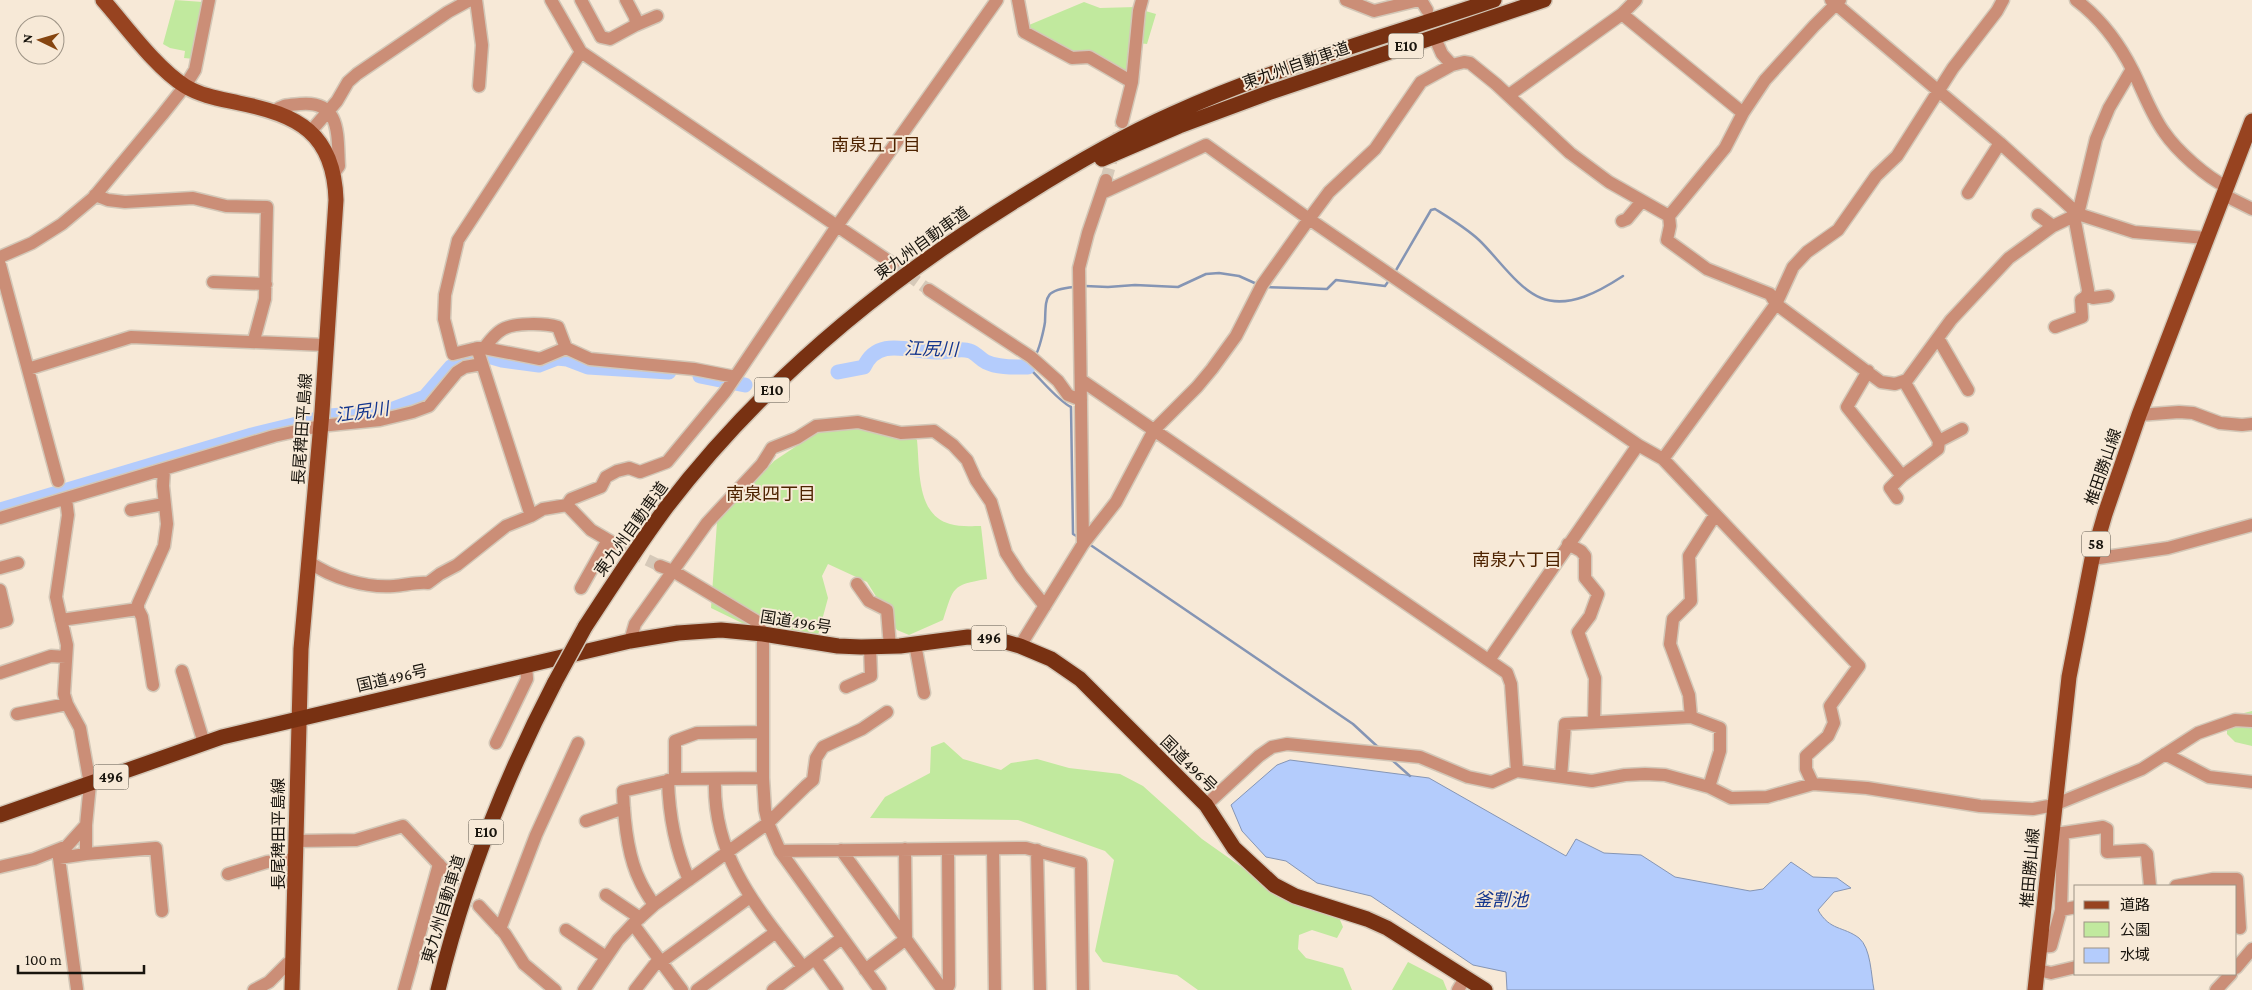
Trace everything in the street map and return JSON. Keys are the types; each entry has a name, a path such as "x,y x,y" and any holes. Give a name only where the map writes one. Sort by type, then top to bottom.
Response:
{"highway":[{"name":"東九州自動車道","path":"438,990 457,917 478,854 525,740 585,627 666,508 735,427 814,349 899,279 942,247 1118,140 1213,96 1494,0"},
{"name":"東九州自動車道","path":"1010,204 1106,157 1219,111 1544,0"},
{"name":"国道496号","path":"1,811 90,784 204,743 298,718 630,641 678,633 721,630 763,634 838,646 890,647 968,636 1000,640 1020,646 1051,660 1080,679 1206,804 1234,848 1274,885 1295,896 1367,919 1387,928 1461,984 1485,990"}],"main road":[{"name":"長尾稗田平島線","path":"103,0 166,71 186,86 212,97 275,112 301,124 311,131 324,148 334,173 336,200 298,718 297,841 292,990"},
{"name":"椎田勝山線","path":"2035,990 2057,833 2054,805 2069,677 2092,560 2105,514 2140,416 2252,121"}],"street":[{"path":"0,257 32,243 62,224 95,195 186,86 195,70 209,0"},
{"path":"311,131 337,101 348,82 357,74 448,12 470,0"},
{"path":"476,0 482,45 479,86"},
{"path":"551,0 581,52 893,264"},
{"path":"581,0 601,37 610,39 657,16"},
{"path":"626,0 635,17 636,25"},
{"path":"308,562 326,574 364,583 393,586 416,582 428,583 457,565 506,526 542,510 567,505 571,499 601,487 606,477 617,471 629,468 640,472 667,462 725,392 837,226 997,0"},
{"path":"1018,0 1024,32 1072,58 1090,57 1132,82"},
{"path":"1122,122 1132,82 1139,11 1142,0"},
{"path":"1346,0 1374,11 1422,3"},
{"path":"1509,95 1622,14 1636,0"},
{"path":"1663,459 1776,304 1793,267 1807,252 1838,230 1876,176 1897,156 1939,93 1953,68 1997,11 2003,0"},
{"path":"2076,0 2087,8 2112,38 2132,69 2165,134 2212,180 2252,209"},
{"path":"2076,215 2053,226 2009,258 1951,320 1907,380 1895,384 1881,382 1776,304 1770,294 1707,269 1667,240 1670,226 1669,216 1726,148 1743,113 1765,80 1836,1 1939,93 2000,143 2076,215 2134,232 2206,238"},
{"path":"1622,14 1743,113"},
{"path":"1438,45 1442,54 1452,64"},
{"path":"566,348 540,359 480,348 453,354 444,319 445,294 458,240 581,52"},
{"path":"1020,646 1083,544 1116,502 1154,430 1197,387 1221,356 1236,336 1262,285 1309,219 1329,192 1375,150 1421,82 1452,64 1464,62 1470,64 1509,95 1570,153 1609,182 1669,216"},
{"path":"2055,327 2082,317 2081,300 2088,290 2076,215 2096,139 2109,108 2132,69"},
{"path":"275,112 281,106 304,104 318,105 328,111 336,123 339,166 334,173"},
{"path":"1968,194 2000,143"},
{"path":"1102,193 1206,145 1309,219 1638,445 1663,459 1859,666 1830,706 1834,723 1828,736 1806,756 1806,769 1813,784"},
{"path":"1083,544 1079,268 1106,180"},
{"path":"95,195 108,200 125,202 193,198 226,206 267,207 265,299 254,340"},
{"path":"1622,221 1628,219 1642,201"},
{"path":"2038,215 2053,226"},
{"path":"0,265 58,481"},
{"path":"213,282 266,284"},
{"path":"929,290 1030,357 1058,381 1068,394 1081,400"},
{"path":"2087,294 2093,298 2108,296"},
{"path":"480,348 500,330 510,325 550,324 558,327 566,348 590,359 694,369 735,377"},
{"path":"28,369 131,337 245,342 254,340 325,345"},
{"path":"1938,338 1968,390"},
{"path":"480,348 482,364 531,516"},
{"path":"0,518 164,470 274,436 321,419 380,420 413,412 429,406 457,372 482,364"},
{"path":"1868,371 1847,407 1902,476"},
{"path":"1080,380 1507,673 1510,678 1517,771"},
{"path":"1898,498 1890,488 1902,476 1938,449 1939,441 1904,381"},
{"path":"2140,416 2179,412 2193,414 2220,423 2252,424"},
{"path":"630,641 636,624 707,523 762,464 772,448 797,438 816,426 858,422 901,433 934,432 953,445 967,460 976,480 990,502 1006,553 1021,576 1045,606"},
{"path":"1939,441 1962,429"},
{"path":"1489,660 1638,445"},
{"path":"153,685 142,617 138,604 164,546 167,524 164,504 164,470"},
{"path":"66,499 68,515 56,597 67,645 64,684 67,704 80,728 90,784 86,825 86,854"},
{"path":"131,510 164,504"},
{"path":"567,505 591,530 612,542 581,588"},
{"path":"1691,717 1689,695 1670,644 1673,619 1692,601 1689,556 1715,515"},
{"path":"2092,560 2168,548 2252,525"},
{"path":"1568,544 1585,556 1586,578 1598,594 1590,616 1578,632 1595,678 1594,722"},
{"path":"0,568 18,563"},
{"path":"660,566 673,571 756,621 763,634 763,778 765,810 768,823 780,852 880,990"},
{"path":"857,584 870,601 886,610 890,647"},
{"path":"0,590 6,624"},
{"path":"61,620 138,609"},
{"path":"915,644 924,694"},
{"path":"846,687 871,676 870,647"},
{"path":"0,673 51,656 66,657"},
{"path":"496,743 527,679 526,665"},
{"path":"182,671 204,743"},
{"path":"17,714 67,704"},
{"path":"584,990 606,958 637,921 654,905 768,823 812,780 816,758 823,747 862,729 887,712"},
{"path":"1561,777 1566,724 1691,717 1720,728 1720,751 1709,787"},
{"path":"1206,804 1258,756 1272,747 1287,744 1420,757 1468,777 1492,782 1517,771 1592,781 1645,774 1665,775 1709,787 1731,798 1767,797 1813,784 1867,788 1980,806 2033,809 2054,805 2142,768 2198,733 2235,720 2252,721"},
{"path":"689,880 677,847 668,801 675,741 697,733 763,732"},
{"path":"500,929 536,835 578,743"},
{"path":"2165,754 2209,777 2252,782"},
{"path":"654,905 639,881 632,858 623,791 672,779 763,778"},
{"path":"715,779 716,815 726,854 750,897 803,967"},
{"path":"586,821 624,808"},
{"path":"0,867 34,859 66,846 86,825"},
{"path":"297,841 356,840 403,826 450,876"},
{"path":"2040,947 2051,946 2061,910 2057,833 2103,827 2107,829 2107,852 2143,850 2147,854 2150,885"},
{"path":"77,989 59,858 156,848 162,912"},
{"path":"780,852 948,849 1037,850 1081,863 1083,990"},
{"path":"841,850 944,990 949,985 948,849"},
{"path":"993,849 995,990"},
{"path":"904,850 906,939"},
{"path":"1037,850 1040,990"},
{"path":"228,874 267,862 296,859"},
{"path":"404,990 439,864"},
{"path":"2181,885 2213,878 2237,879 2242,929"},
{"path":"606,895 637,921 661,962 682,990"},
{"path":"635,990 656,963 661,962 750,897"},
{"path":"479,906 500,929 524,964 555,990"},
{"path":"2061,910 2074,907"},
{"path":"566,930 606,958"},
{"path":"697,990 776,932"},
{"path":"772,990 815,960 842,938"},
{"path":"865,970 906,939"},
{"path":"2237,967 2252,949"},
{"path":"815,960 837,990"},
{"path":"254,990 269,982 288,963 294,963"},
{"path":"2038,970 2051,972 2074,967"},
{"path":"2216,990 2230,975"}],"green space":[{"path":"175,0 203,2 194,59 184,58 185,51 170,48 163,44"},
{"path":"1084,2 1100,8 1136,7 1130,75 1073,53 1030,31 1029,25"},
{"path":"1142,10 1156,14 1147,44 1138,43"},
{"path":"855,426 906,432 917,440 920,477 925,501 939,519 950,524 981,526 987,579 960,586 952,594 943,620 909,635 897,630 867,582 828,564 822,576 828,598 818,635 746,625 711,608 717,522 774,461 816,433"},
{"path":"2252,711 2252,746 2235,742 2227,734 2227,721 2240,714"},
{"path":"944,742 963,759 1001,770 1011,763 1037,759 1069,768 1120,774 1143,786 1202,839 1277,892 1312,909 1338,915 1343,927 1337,938 1312,930 1299,935 1298,949 1306,958 1343,968 1352,990 1198,990 1177,975 1103,962 1095,951 1114,860 1105,851 1018,820 870,818 885,797 930,773 931,747"},
{"path":"1408,962 1443,980 1447,990 1392,990"}],"water":[{"name":"釜割池","path":"1290,760 1429,778 1566,856 1576,839 1604,853 1641,855 1675,877 1750,891 1763,889 1791,862 1813,877 1837,878 1851,888 1834,892 1818,910 1827,922 1853,934 1863,942 1870,962 1874,990 1507,990 1506,972 1473,965 1371,896 1317,883 1286,861 1266,857 1242,831 1231,805 1277,765"}],"waterway":[{"path":"1395,272 1431,210 1435,209 1474,236 1524,288 1541,298 1552,301 1573,300 1584,297 1623,276"},
{"path":"1085,286 1135,285 1178,287 1206,274 1219,273 1239,276 1259,285"},
{"path":"1266,287 1327,289 1336,280 1385,286 1390,279"},
{"path":"1035,356 1044,330 1046,306 1049,296 1057,290 1074,287"},
{"name":"江尻川","path":"838,372 864,367 870,357 878,352 896,348 936,352 966,350 991,364 1007,367 1028,367"},
{"name":"江尻川","path":"0,510 252,435 330,416 388,411 425,397 451,367 472,358 488,356 502,360 539,365 557,358 567,359 588,367 669,372"},
{"path":"1031,363 1028,367 1055,395 1071,407 1073,534 1078,537"},
{"name":"江尻川","path":"700,376 745,385"},
{"path":"1089,544 1353,724 1379,748"},
{"path":"1392,760 1410,776"}],"tunnel":[{"path":"1106,180 1122,122"},
{"path":"893,264 929,290"},
{"path":"615,544 660,566"},
{"path":"450,876 479,906"}],"district":[{"name":"南泉五丁目","path":"876,145"},
{"name":"南泉四丁目","path":"771,494"},
{"name":"南泉六丁目","path":"1517,560"}]}
